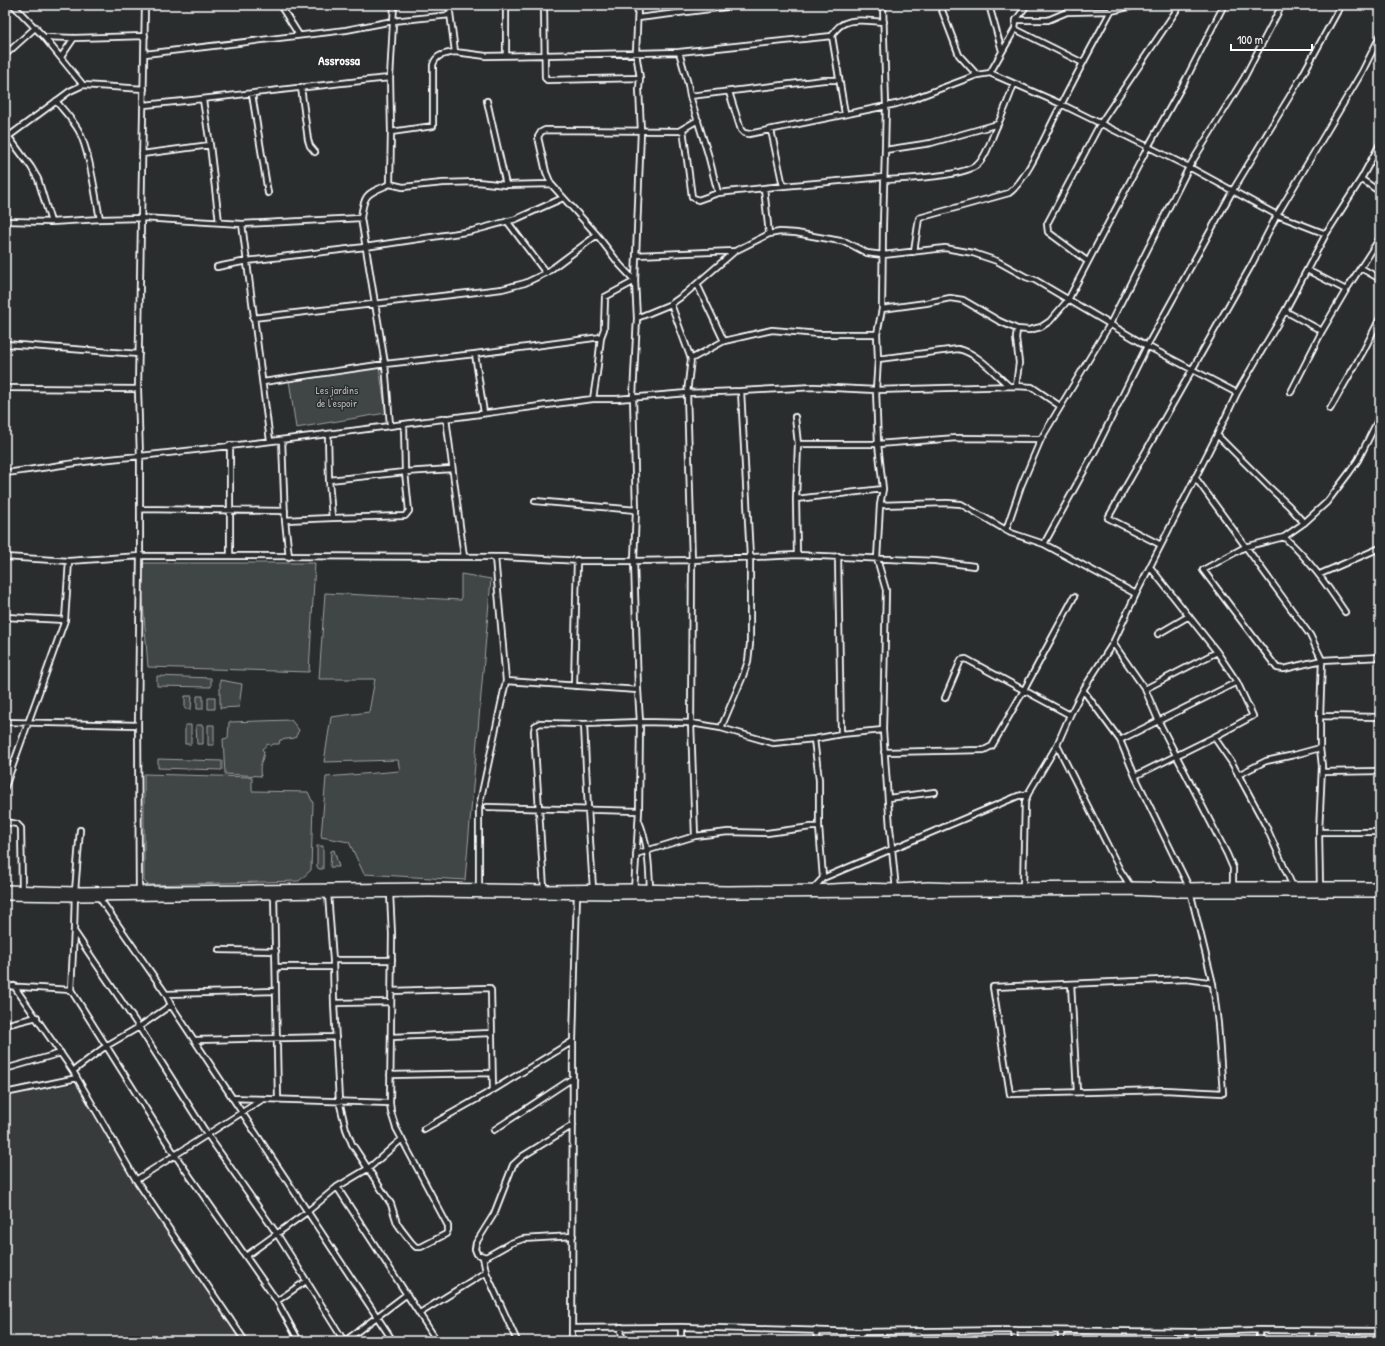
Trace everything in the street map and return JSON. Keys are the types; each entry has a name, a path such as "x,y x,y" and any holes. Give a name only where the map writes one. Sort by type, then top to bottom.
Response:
{"main road":[{"path":"5,889 22,889 98,896 139,893 274,894 303,892 328,894 390,894 479,890 577,892 593,889 634,891 813,892 851,887 896,891 928,886 1023,890 1319,889 1380,886"},
{"path":"5,896 139,893 544,889 617,896 650,888 813,892"},
{"path":"1319,889 1380,893"}],"street":[{"path":"13,5 36,27 83,84"},
{"path":"139,893 138,725 140,457 138,389 145,6 159,5"},
{"path":"280,5 299,35"},
{"path":"390,184 390,78 394,5"},
{"path":"449,5 455,52"},
{"path":"506,5 506,55"},
{"path":"544,5 543,55 545,78 549,81 640,78"},
{"path":"634,891 639,811 640,722 634,561 636,510 633,396 637,318 635,281 642,131 639,89 640,78 636,53 638,5"},
{"path":"638,18 742,5"},
{"path":"883,5 886,105 882,309 877,334 878,359 876,390 878,444 883,489 880,505 877,559 886,590 883,730 896,891"},
{"path":"940,5 959,55 977,75"},
{"path":"989,5 1002,51"},
{"path":"990,74 1015,29 1016,20 1027,5"},
{"path":"1067,12 1071,5"},
{"path":"914,252 919,218 1010,192 1016,188 1111,10 1112,5"},
{"path":"1016,20 1048,20 1067,12 1111,10 1137,5"},
{"path":"1088,261 1048,232 1048,224 1100,124 1180,5"},
{"path":"882,309 950,298 963,300 998,321 1017,329 1029,330 1041,327 1050,322 1068,300 1224,5"},
{"path":"1006,530 1021,486 1041,439 1110,324 1189,167 1244,78 1282,5"},
{"path":"1044,544 1096,449 1147,346 1233,190 1302,76 1341,5"},
{"path":"144,54 346,30 393,21 450,15"},
{"path":"845,114 832,36 840,25 849,21 884,22"},
{"path":"5,54 36,27"},
{"path":"1015,29 1082,63"},
{"path":"44,37 74,38 145,36"},
{"path":"391,132 433,126 433,65 437,58 443,54 455,52 481,55 543,55 679,52 832,36"},
{"path":"1161,545 1108,518 1252,264 1277,215 1362,72 1380,36"},
{"path":"61,57 74,38"},
{"path":"679,52 718,193"},
{"path":"730,92 741,130 744,133 750,134 910,100 977,75 990,74 1061,104 1189,167 1277,215 1326,234"},
{"path":"144,105 203,100 301,87 390,78"},
{"path":"690,96 808,82 839,80"},
{"path":"51,222 38,179 32,167 7,138 70,91 83,84 144,89"},
{"path":"684,129 692,197 698,200 718,193 783,186 884,178 929,177 967,170 978,164 985,155 1007,105 1014,84"},
{"path":"301,87 308,140 310,146 315,152"},
{"path":"252,94 268,193"},
{"path":"203,100 219,222"},
{"path":"487,101 506,185"},
{"path":"56,102 73,122 82,140 87,155 100,219"},
{"path":"635,281 620,265 597,235 551,184 546,172 538,137 541,132 546,130 678,131 698,120"},
{"path":"885,150 931,143 998,124"},
{"path":"771,130 783,186"},
{"path":"1023,890 1025,802 1028,794 1057,745 1083,690 1113,643 1237,393 1285,311 1326,234 1361,179 1380,144"},
{"path":"142,154 210,145"},
{"path":"1361,179 1380,192"},
{"path":"390,425 385,364 361,218 363,200 373,192 390,184 404,187 443,183 477,182 506,185 551,184"},
{"path":"764,188 769,234"},
{"path":"217,267 247,261 365,247 472,231 507,221 564,198"},
{"path":"5,221 51,222 142,218 242,224 361,218"},
{"path":"507,221 546,273"},
{"path":"242,224 270,441"},
{"path":"637,318 672,304 735,251 769,234 780,232 796,233 846,242 867,253 883,255 945,248 996,261 1026,277 1035,280 1147,346 1237,393"},
{"path":"254,318 502,289 525,283 546,273 597,235"},
{"path":"1291,392 1322,331 1346,290 1380,238"},
{"path":"636,255 735,251"},
{"path":"1361,268 1380,279"},
{"path":"1307,270 1346,290"},
{"path":"593,399 598,373 601,337 604,329 605,297 635,281"},
{"path":"697,284 724,341"},
{"path":"672,304 692,359 687,392 692,560 691,723 695,836"},
{"path":"1285,311 1322,331"},
{"path":"1330,409 1364,350 1380,318"},
{"path":"1016,386 1019,363 1016,338 1017,329"},
{"path":"692,359 711,346 724,341 772,330 819,334 877,334"},
{"path":"263,382 385,364 475,354 601,337"},
{"path":"5,344 139,354"},
{"path":"878,359 958,349 966,351 984,364 1009,386"},
{"path":"475,354 484,413"},
{"path":"5,473 110,459 140,457 230,445 282,440 593,399 616,399 633,396 687,392 814,387 876,390 1016,386 1032,387 1060,406"},
{"path":"5,388 138,389"},
{"path":"721,728 744,676 750,644 750,557 741,391"},
{"path":"1380,417 1358,460 1349,473 1327,502 1304,523 1284,537 1245,547 1203,570 1277,668 1284,670 1322,660 1380,657"},
{"path":"446,418 464,557"},
{"path":"795,418 798,444 796,499 797,555"},
{"path":"285,520 405,516 408,514 404,424"},
{"path":"328,434 332,518"},
{"path":"1217,435 1289,506 1304,523"},
{"path":"798,444 878,444 957,438 1041,439"},
{"path":"282,440 285,520 289,557"},
{"path":"230,445 230,556"},
{"path":"329,480 452,469"},
{"path":"1195,477 1310,635 1322,660 1320,716 1322,772 1319,832 1319,889"},
{"path":"796,499 883,489"},
{"path":"535,501 636,510"},
{"path":"880,505 935,503 961,504 1006,530 1044,544 1136,594"},
{"path":"140,509 285,511"},
{"path":"1284,537 1297,548 1320,574 1345,612"},
{"path":"1320,574 1380,548"},
{"path":"5,558 69,561 140,556 495,557 634,561 797,555 936,561 974,566"},
{"path":"838,556 841,734"},
{"path":"479,890 479,807 506,681 495,557"},
{"path":"574,686 577,560"},
{"path":"5,787 65,620 69,561"},
{"path":"1135,776 1254,716 1237,682 1217,652 1150,567"},
{"path":"884,752 984,750 992,746 1074,597"},
{"path":"1158,634 1189,616"},
{"path":"5,617 65,620"},
{"path":"1113,643 1145,689 1159,722 1215,829 1233,868 1232,889"},
{"path":"1145,689 1217,652"},
{"path":"945,698 961,660 966,659 1070,715"},
{"path":"506,681 638,690"},
{"path":"1120,740 1237,682"},
{"path":"1083,690 1120,740 1135,776 1190,890 1212,984 1218,1024 1223,1093 1164,1090 1010,1094 993,987 1187,979 1212,984"},
{"path":"1320,716 1380,717"},
{"path":"5,722 138,725"},
{"path":"544,889 534,731 535,726 540,723 691,723 721,728 773,743 883,730"},
{"path":"584,724 593,889"},
{"path":"1214,737 1222,747 1274,842 1294,889"},
{"path":"814,739 819,780 819,827 823,878"},
{"path":"1057,745 1131,889"},
{"path":"1238,775 1266,761 1320,748"},
{"path":"5,768 12,768"},
{"path":"1322,772 1380,771"},
{"path":"888,798 935,792"},
{"path":"813,892 823,878 1018,796 1028,794"},
{"path":"486,807 539,807 639,811"},
{"path":"638,820 648,851 650,888"},
{"path":"5,822 17,824 21,828 22,889"},
{"path":"636,854 695,836 728,832 767,833 819,827"},
{"path":"80,830 75,894 71,990 175,1155 277,1301 299,1341"},
{"path":"1319,832 1380,832"},
{"path":"572,1341 573,1041 577,892"},
{"path":"274,894 278,1099"},
{"path":"328,894 334,960 334,1003 339,1101 346,1129 352,1144 391,1204 397,1223 416,1247 421,1247 446,1234 448,1226 396,1128 391,1112 390,1075 392,934 390,894"},
{"path":"98,896 166,994 171,1005 392,1341"},
{"path":"74,931 139,1027 207,1134 277,1234 345,1341 407,1294"},
{"path":"219,950 276,951"},
{"path":"334,960 392,960"},
{"path":"276,967 333,967"},
{"path":"1071,984 1076,1092"},
{"path":"5,986 71,990"},
{"path":"14,986 37,1017 73,1071 136,1180 245,1341"},
{"path":"391,991 489,988 492,993 491,1033 493,1090"},
{"path":"166,994 276,990"},
{"path":"334,1003 391,1002"},
{"path":"73,1071 106,1046 139,1027 171,1005"},
{"path":"5,1025 37,1017"},
{"path":"391,1037 491,1033"},
{"path":"195,1040 336,1037"},
{"path":"424,1130 573,1041"},
{"path":"5,1069 61,1053"},
{"path":"390,1075 492,1073"},
{"path":"5,1093 77,1078"},
{"path":"494,1130 573,1078"},
{"path":"232,1098 390,1103"},
{"path":"136,1180 263,1099"},
{"path":"573,1125 523,1156 513,1165 494,1214 476,1243 475,1250 477,1254 486,1257 511,1243 523,1239 573,1236"},
{"path":"246,1256 307,1212 337,1187 369,1168 402,1139"},
{"path":"337,1187 437,1341"},
{"path":"483,1257 486,1272 518,1341"},
{"path":"420,1313 486,1272"},
{"path":"277,1301 306,1281"},
{"path":"572,1328 682,1327 861,1332 1014,1330 1192,1332 1259,1330 1380,1331"},
{"path":"681,1341 682,1327"},
{"path":"621,1328 622,1341"},
{"path":"815,1330 818,1341"},
{"path":"1014,1330 1015,1341"},
{"path":"1259,1330 1260,1341"},
{"path":"917,1331 918,1341"},
{"path":"1061,1331 1062,1341"},
{"path":"1312,1331 1313,1341"},
{"path":"861,1332 862,1341"},
{"path":"1191,1341 1192,1332"}],"shaded area":[{"path":"76,1084 136,1184 242,1341 5,1341 5,1096"}],"green space":[{"name":"Les jardins de l'espoir","path":"379,366 386,413 296,428 289,380"},
{"path":"140,563 315,563 309,672 148,667"},
{"path":"461,574 491,579 465,880 364,874 349,842 321,837 326,777 400,771 398,760 324,762 331,717 369,712 375,679 319,679 325,593 461,600"},
{"path":"157,676 211,678 211,687 157,686"},
{"path":"220,680 242,684 239,707 220,708"},
{"path":"185,696 192,696 191,709 185,709"},
{"path":"197,696 203,696 203,709 197,709"},
{"path":"208,697 215,697 215,709 208,709"},
{"path":"291,720 299,730 295,738 280,740 279,744 273,744 271,746 268,744 262,749 264,752 260,767 261,776 225,774 223,739 228,738 229,722"},
{"path":"185,725 191,725 191,744 185,744"},
{"path":"196,725 203,725 203,744 197,744"},
{"path":"208,725 214,725 214,745 208,745"},
{"path":"158,759 222,761 222,770 158,768"},
{"path":"144,774 252,777 252,791 308,792 313,803 311,870 299,881 148,885 144,881"},
{"path":"317,846 323,846 323,869 319,869 317,867"},
{"path":"334,850 339,867 330,867 331,851"}],"district":[{"name":"Assrossa","path":"339,60"}]}
